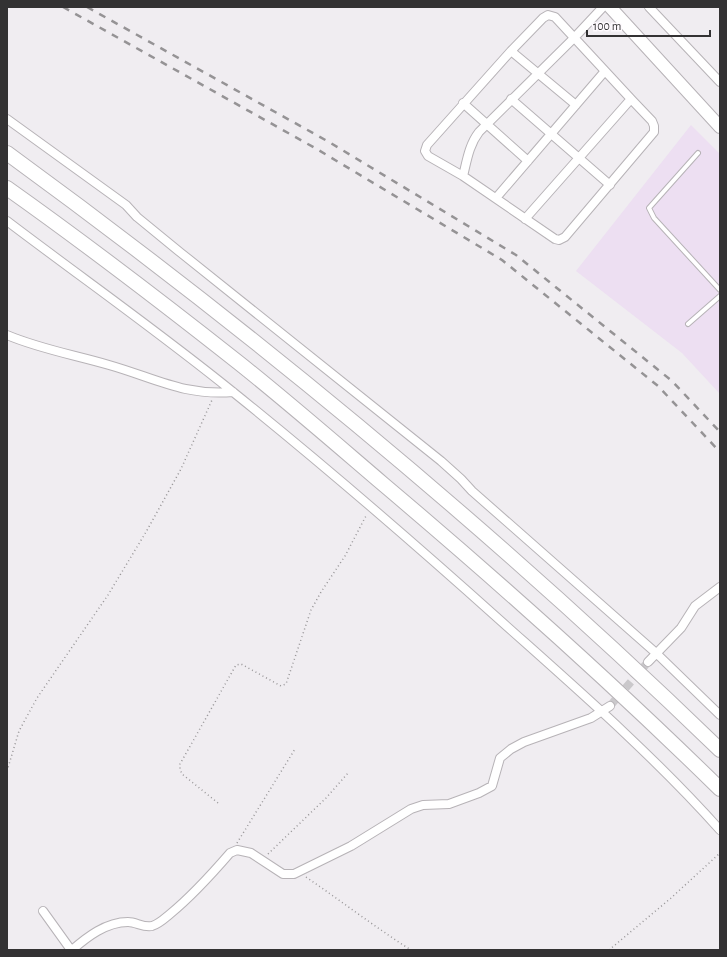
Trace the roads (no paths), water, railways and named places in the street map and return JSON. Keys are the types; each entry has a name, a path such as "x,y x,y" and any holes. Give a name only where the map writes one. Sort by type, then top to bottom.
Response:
{"highway":[{"path":"7,153 97,219 226,318 390,452 481,529 604,640 720,750"},
{"path":"7,188 136,283 240,364 344,450 458,547 545,624 631,702 720,789"}],"main road":[{"path":"611,8 720,127"}],"street":[{"path":"649,7 720,82"},
{"path":"463,176 470,148 474,140 487,124 574,38 611,8"},
{"path":"548,15 555,17 652,121 654,126 654,132 566,237 562,239 555,239 463,176 426,154 425,148 427,144 511,51 543,18 548,15"},
{"path":"511,51 576,105"},
{"path":"496,198 605,71"},
{"path":"511,99 610,185"},
{"path":"525,219 631,100"},
{"path":"463,103 528,161"},
{"path":"7,119 126,205 137,217 181,253 441,461 461,479 465,485 656,653 720,715"},
{"path":"7,221 144,322 233,392 371,507 602,712 683,790 720,830"},
{"path":"7,335 31,344 116,367 169,386 192,391 215,393 233,392"},
{"path":"648,662 680,628 696,606 720,587"},
{"path":"43,911 71,950 84,939 107,926 129,922 149,927 159,923 182,904 208,879 230,853 234,851 251,853 283,874 288,875 300,872 351,846 412,808 423,805 449,804 479,793 492,786 500,758 511,749 524,742 580,722 602,712 610,706"}],"lane":[{"path":"698,154 649,208 654,218 720,290"},
{"path":"688,324 720,296"}],"tunnel":[{"path":"610,706 648,662"}],"railway":[{"path":"63,7 315,148 502,260 658,386 720,452"},
{"path":"87,7 329,142 516,255 672,381 720,432"}]}
